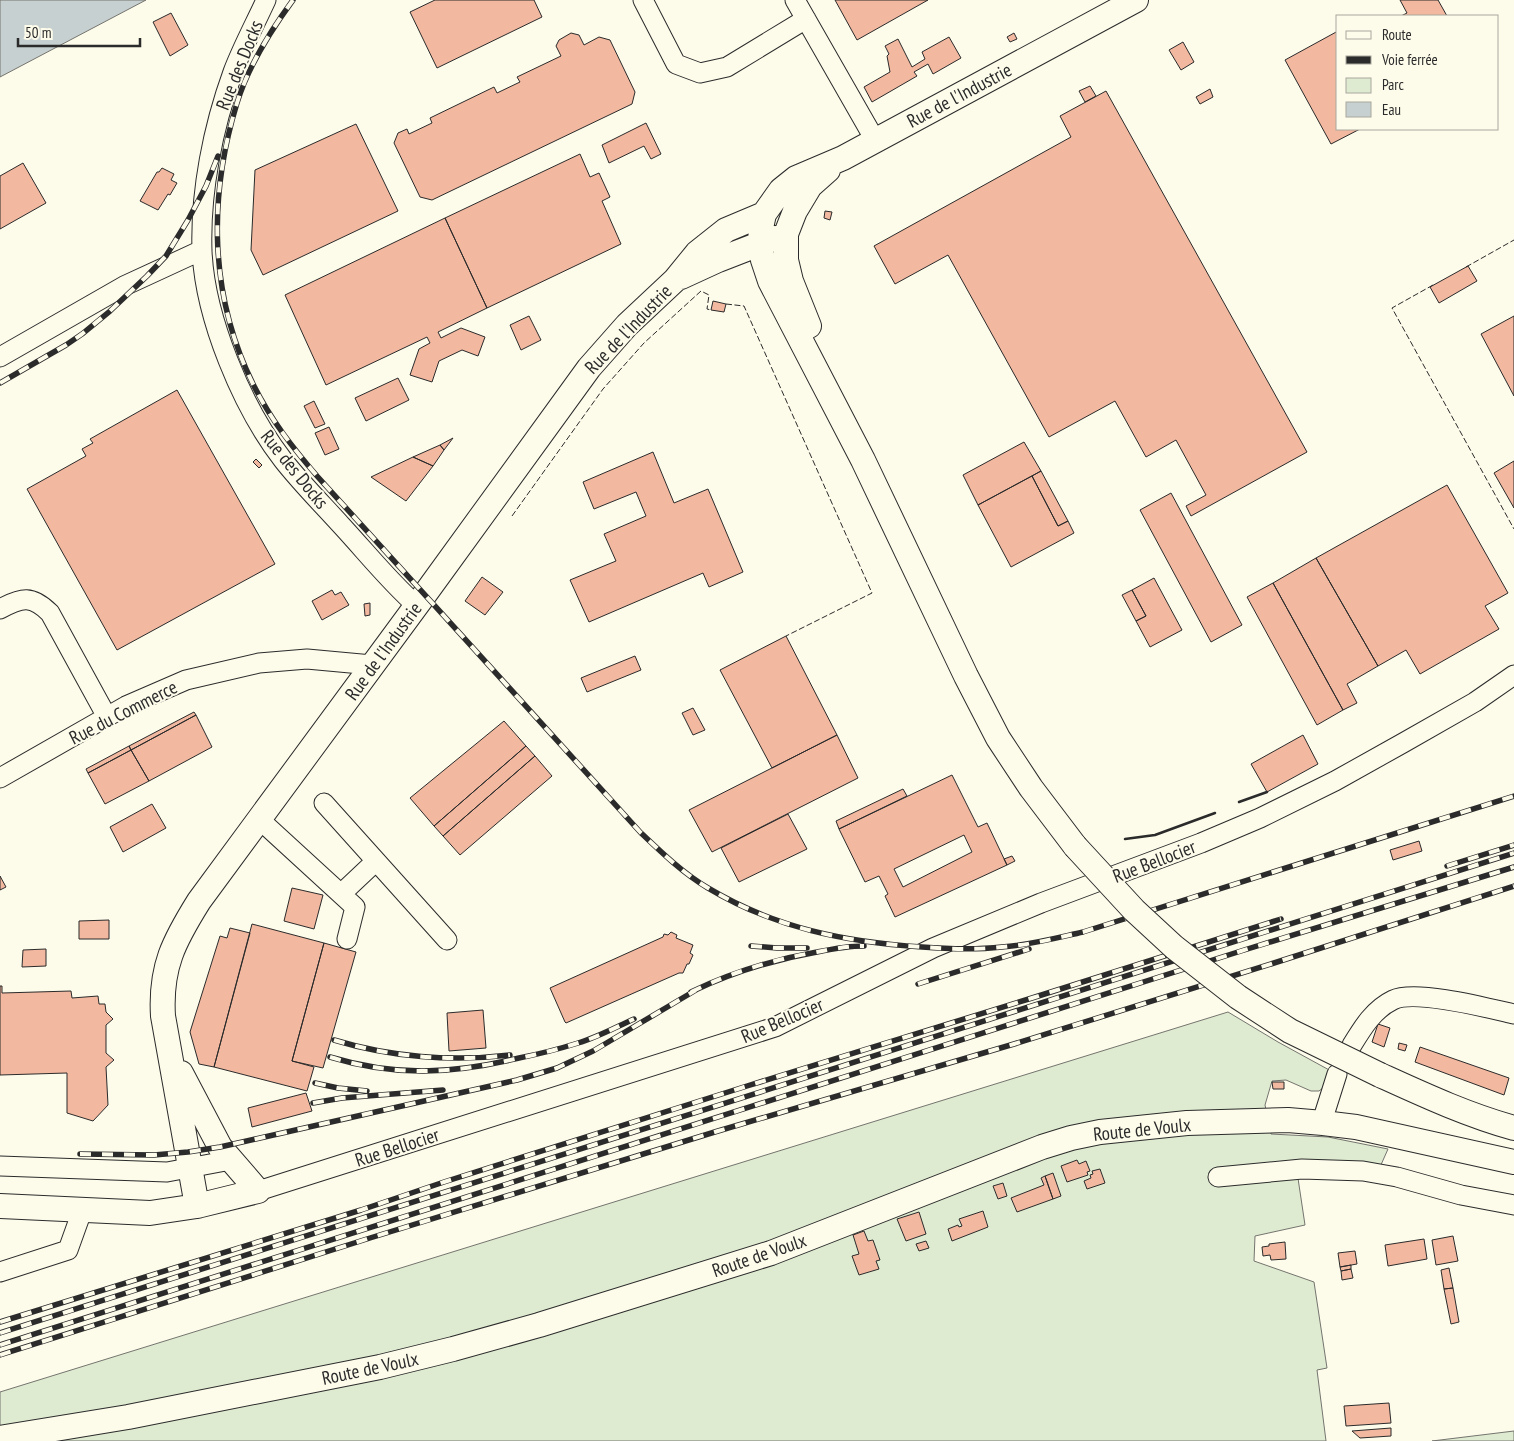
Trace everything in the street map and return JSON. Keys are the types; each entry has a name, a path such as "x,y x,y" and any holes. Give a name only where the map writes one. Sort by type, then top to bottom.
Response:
{"main road":[{"name":"Rue de l'Industrie","path":"757,227 781,190 796,178 843,158 1136,0"},
{"path":"843,158 810,186 795,211 786,234 786,260 791,281 863,460"},
{"path":"675,280 697,253 726,230 757,227 786,234"},
{"path":"675,280 718,260 757,227"},
{"path":"757,227 763,260 770,281 863,460 966,676 998,738 1036,795 1075,846 1140,916 1174,947 1238,997 1290,1031 1380,1076 1434,1100 1482,1119 1514,1128"},
{"path":"718,260 748,268 770,281"},
{"name":"Rue de l'Industrie","path":"197,1206 163,1016 163,979 168,961 180,933 199,901 589,368 627,325 675,280"},
{"path":"170,1054 220,1147 258,1191"},
{"name":"Route de Voulx","path":"0,1438 147,1413 380,1367 453,1349 538,1325 771,1253 1042,1147 1070,1138 1100,1132 1188,1123 1288,1120 1323,1123 1387,1134 1514,1162"},
{"name":"Rue Bellocier","path":"0,1206 150,1213 197,1206 258,1191"}],"street":[{"name":"Rue des Docks","path":"266,0 233,71 213,140 204,205 202,250 210,300 225,350 246,401 259,425 292,471 416,605"},
{"path":"643,0 676,64 700,73 727,67 806,19"},
{"path":"795,0 875,140"},
{"path":"0,357 124,286 202,250"},
{"path":"0,609 26,599 40,603 50,613 106,717"},
{"name":"Rue du Commerce","path":"0,778 126,706 186,680 258,663 307,659 372,665"},
{"name":"Rue Bellocier","path":"258,1191 774,1027 941,944 1260,818 1335,781 1403,743 1475,702 1514,675"},
{"path":"324,803 447,940"},
{"path":"259,819 356,908 347,940"},
{"path":"341,894 376,861"},
{"path":"1352,1045 1366,1022 1380,1008 1394,999 1409,996 1439,999 1514,1014"},
{"path":"1323,1123 1324,1112 1337,1074"},
{"path":"0,1166 166,1172 231,1160"},
{"path":"1218,1177 1292,1169 1363,1171 1397,1177 1461,1195 1514,1205"},
{"path":"0,1272 68,1250 82,1211"}],"green space":[{"path":"1228,1012 1331,1071 1324,1087 1319,1091 1311,1091 1286,1080 1272,1081 1265,1105 1271,1134 1328,1137 1388,1149 1380,1167 1296,1165 1305,1225 1255,1236 1254,1261 1314,1282 1327,1368 1317,1370 1326,1441 0,1441 0,1392"},
{"path":"1514,1431 1514,1441 1432,1441"}],"water":[{"path":"0,0 146,0 0,77"}],"building":[{"path":"435,0 534,0 542,17 437,68 410,12"},
{"path":"835,0 928,0 857,40"},
{"path":"1400,0 1438,0 1446,15 1403,15 1407,13"},
{"path":"171,13 188,45 170,56 153,22"},
{"path":"1336,32 1336,130 1358,130 1331,144 1285,60"},
{"path":"571,33 579,35 584,45 599,37 610,40 635,92 632,104 432,200 420,197 394,143 398,133 407,129 409,134 432,123 430,118 494,87 497,93 520,82 517,77 561,56 556,46 559,40"},
{"path":"1014,33 1017,39 1010,42 1007,37"},
{"path":"949,37 961,58 933,74 928,64 914,72 917,76 872,102 864,87 890,72 887,56 889,54 885,46 898,39 912,67 925,59 922,52"},
{"path":"1183,42 1194,62 1181,70 1169,50"},
{"path":"1090,86 1096,96 1085,102 1079,91"},
{"path":"1210,89 1213,97 1200,104 1196,97"},
{"path":"1106,91 1307,452 1191,516 1186,506 1206,495 1176,440 1146,457 1115,401 1049,437 948,255 895,284 874,246 1071,137 1060,116"},
{"path":"646,123 661,154 651,159 644,146 609,163 602,145"},
{"path":"356,124 398,211 263,275 251,250 255,170"},
{"path":"580,154 590,177 599,173 610,197 602,201 621,244 487,308 445,218"},
{"path":"23,163 46,203 0,229 0,176"},
{"path":"162,168 174,174 171,180 177,183 158,210 140,201 157,172"},
{"path":"825,211 832,212 830,220 824,218"},
{"path":"445,218 487,308 438,332 441,338 461,328 485,337 478,356 462,350 439,361 432,382 410,375 419,349 430,343 427,337 326,385 285,295"},
{"path":"1468,266 1477,281 1439,303 1430,287"},
{"path":"713,301 726,304 724,312 711,310"},
{"path":"529,316 541,340 521,350 510,325"},
{"path":"1514,316 1514,396 1481,334"},
{"path":"398,378 409,400 366,421 355,398"},
{"path":"177,390 275,564 117,650 27,489 86,456 82,449 93,443 90,439"},
{"path":"314,401 325,424 315,428 304,406"},
{"path":"329,427 339,449 325,455 315,433"},
{"path":"453,438 444,450 440,445"},
{"path":"1024,442 1041,471 978,505 963,475"},
{"path":"440,445 444,450 433,466 413,457"},
{"path":"653,452 674,503 708,489 743,572 709,587 703,573 589,622 570,580 616,561 604,534 646,516 636,492 594,509 583,482"},
{"path":"413,457 433,466 406,501 371,477"},
{"path":"256,459 262,465 259,468 253,462"},
{"path":"1514,461 1514,508 1494,473"},
{"path":"1041,471 1068,521 1058,526 1032,476"},
{"path":"1032,476 1058,526 1068,521 1074,533 1011,567 978,505"},
{"path":"1447,485 1508,593 1485,606 1499,629 1420,674 1406,650 1378,666 1316,558"},
{"path":"1171,493 1242,625 1211,642 1140,510"},
{"path":"1316,558 1378,666 1347,684 1357,703 1343,710 1273,583"},
{"path":"482,577 503,592 485,615 465,601"},
{"path":"1154,578 1182,630 1150,647 1136,621 1146,616 1132,590"},
{"path":"1273,583 1343,710 1317,725 1247,597"},
{"path":"332,590 335,595 341,592 349,605 322,620 312,601"},
{"path":"1132,590 1146,616 1136,621 1122,595"},
{"path":"370,603 370,615 365,616 364,604"},
{"path":"786,636 837,735 772,768 720,670"},
{"path":"635,656 641,670 587,692 581,678"},
{"path":"693,708 705,730 693,735 682,713"},
{"path":"194,712 196,715 131,750 129,746"},
{"path":"196,715 212,747 149,781 131,750"},
{"path":"504,721 526,746 434,826 410,798"},
{"path":"837,735 858,778 712,852 689,810"},
{"path":"1303,735 1318,764 1267,792 1251,764"},
{"path":"129,746 131,750 88,773 86,769"},
{"path":"526,746 535,756 443,836 434,826"},
{"path":"131,750 149,781 105,804 88,773"},
{"path":"535,756 552,776 460,855 443,836"},
{"path":"952,775 978,827 987,823 1007,865 895,917 885,896 888,894 879,876 865,882 839,829","holes":["964,835 972,852 903,887 894,869"]},
{"path":"903,789 907,796 839,829 836,821"},
{"path":"152,804 166,828 123,852 110,827"},
{"path":"788,814 807,849 739,882 721,848"},
{"path":"1419,841 1422,851 1393,860 1390,850"},
{"path":"1012,856 1015,861 1007,865 1004,859"},
{"path":"0,876 6,887 0,890"},
{"path":"292,888 323,895 314,929 284,921"},
{"path":"109,920 109,939 79,939 79,921"},
{"path":"252,924 324,943 292,1061 314,1067 307,1091 214,1067"},
{"path":"230,928 250,933 214,1067 199,1064 190,1032 220,936 227,938"},
{"path":"671,932 677,935 676,938 693,945 690,953 693,955 683,973 679,973 565,1022 550,988"},
{"path":"324,943 356,952 323,1068 292,1061"},
{"path":"46,949 46,966 22,967 23,950"},
{"path":"0,986 2,986 2,993 71,991 72,998 98,996 99,1004 105,1004 106,1012 113,1019 106,1025 106,1053 114,1060 106,1067 108,1105 93,1121 67,1113 67,1073 0,1075"},
{"path":"483,1010 486,1048 449,1051 447,1013"},
{"path":"1378,1024 1390,1028 1384,1047 1372,1042"},
{"path":"1399,1043 1407,1045 1405,1051 1398,1049"},
{"path":"1420,1047 1509,1078 1504,1095 1415,1062"},
{"path":"1272,1082 1284,1082 1284,1089 1273,1089"},
{"path":"306,1093 312,1111 252,1127 248,1108"},
{"path":"1077,1160 1079,1164 1086,1161 1090,1171 1087,1172 1088,1175 1067,1182 1061,1166"},
{"path":"1100,1169 1105,1183 1087,1189 1084,1181 1091,1178 1092,1171"},
{"path":"1053,1173 1061,1196 1053,1199 1045,1176"},
{"path":"1045,1176 1053,1199 1017,1212 1011,1198 1044,1185 1041,1178"},
{"path":"1003,1183 1007,1196 998,1199 993,1186"},
{"path":"983,1211 988,1227 952,1241 948,1229 958,1225 959,1227 962,1226 959,1219"},
{"path":"919,1212 926,1234 906,1241 897,1219"},
{"path":"864,1231 868,1241 873,1240 880,1260 876,1261 879,1269 859,1275 852,1256 859,1254 853,1235"},
{"path":"1453,1236 1458,1261 1436,1265 1432,1240"},
{"path":"1424,1239 1427,1259 1388,1266 1385,1245"},
{"path":"926,1241 929,1248 919,1251 916,1244"},
{"path":"1285,1242 1286,1259 1271,1260 1270,1255 1263,1256 1262,1247"},
{"path":"1355,1251 1357,1264 1340,1267 1338,1253"},
{"path":"1351,1265 1351,1269 1341,1271 1340,1267"},
{"path":"1449,1268 1453,1288 1444,1289 1441,1270"},
{"path":"1351,1269 1353,1278 1342,1280 1341,1271"},
{"path":"1453,1288 1459,1322 1451,1324 1444,1289"},
{"path":"1389,1403 1391,1423 1346,1426 1344,1406"},
{"path":"1391,1428 1391,1436 1360,1438 1352,1431"}],"railway":[{"path":"293,0 261,49 247,76 237,103 221,175 218,211 221,282 228,317 239,352 254,386 283,433 317,476 641,833 673,863 708,888 733,902 785,923 838,937 893,945 942,948 982,949 1012,946 1083,932 1514,796"},
{"path":"0,383 82,334 147,276 166,256 188,220 206,186 218,156"},
{"path":"1447,866 1514,845"},
{"path":"0,1333 1514,853"},
{"path":"0,1345 1241,951 1514,867"},
{"path":"0,1355 718,1131 1014,1044 1514,886"},
{"path":"0,1322 1281,919"},
{"path":"751,946 807,948"},
{"path":"691,992 722,978 768,963 828,950 864,946"},
{"path":"918,984 1029,949"},
{"path":"80,1154 154,1155 220,1147 517,1080 557,1068 593,1051 696,990"},
{"path":"330,1057 378,1068 424,1071 447,1070 534,1055 571,1045 593,1038 634,1019"},
{"path":"334,1040 399,1054 444,1058 510,1055"},
{"path":"315,1083 367,1091"},
{"path":"313,1103 342,1098 443,1090"}],"fence":[{"path":"1466,267 1514,240"},
{"path":"1433,285 1392,308 1514,529"},
{"path":"512,516 603,389 644,343 701,291 709,295 707,309 711,310"},
{"path":"726,304 744,306 872,593 786,636"}],"wall":[{"path":"1239,802 1267,792"},
{"path":"1125,839 1155,835 1215,813"}]}
